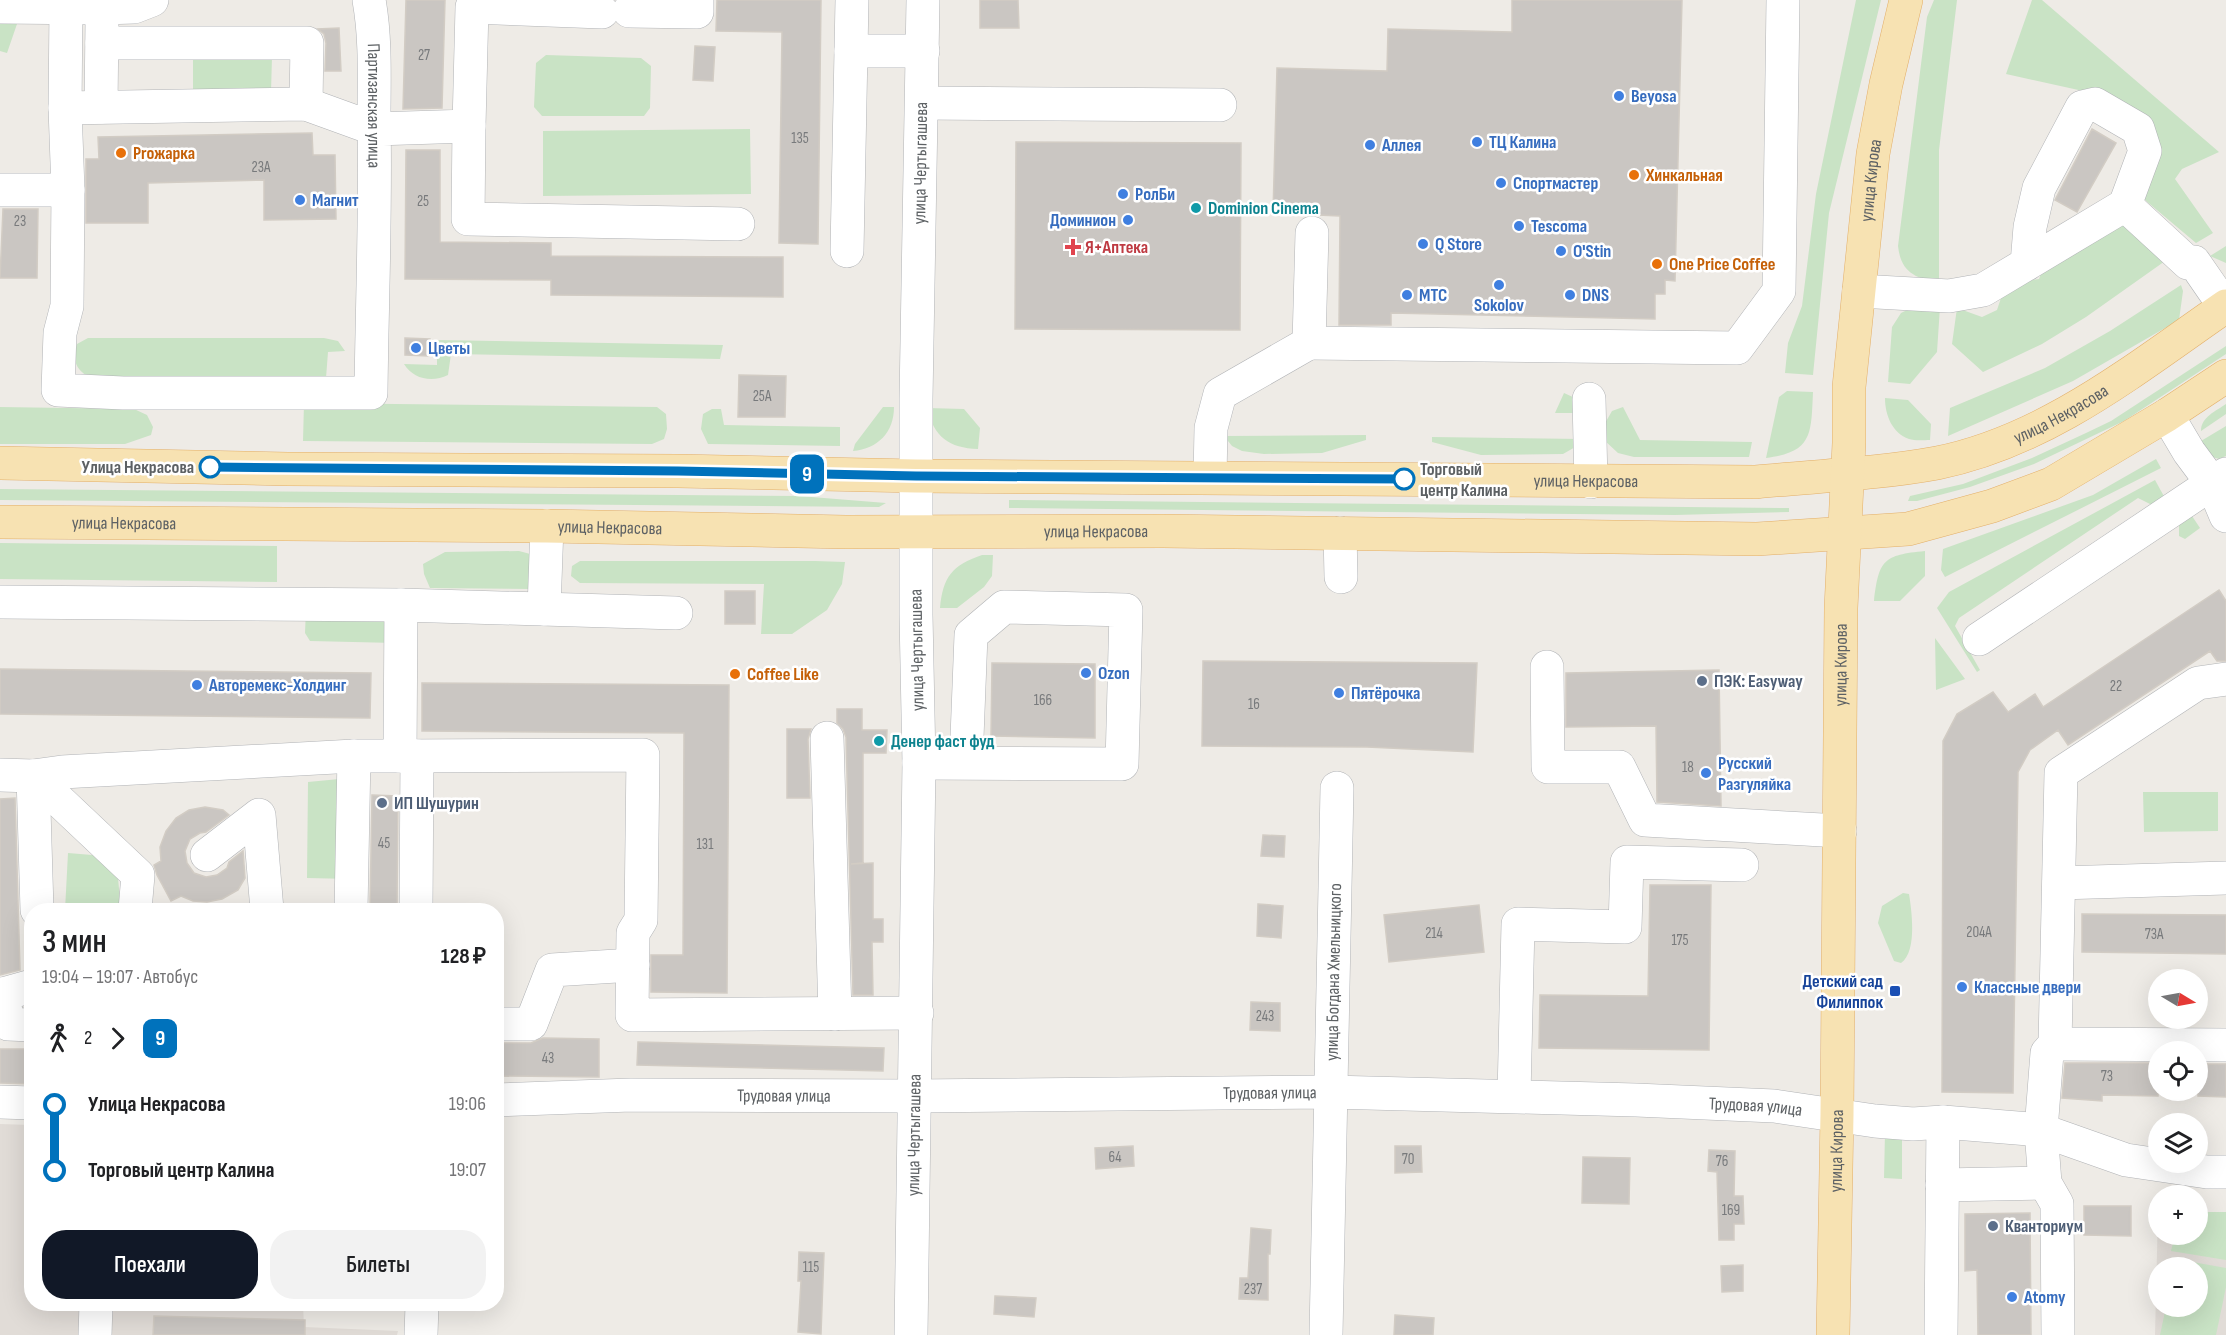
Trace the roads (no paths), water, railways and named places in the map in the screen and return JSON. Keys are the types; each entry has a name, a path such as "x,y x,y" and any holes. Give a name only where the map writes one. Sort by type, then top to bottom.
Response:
{"main road":[{"name":"улица Кирова","path":"1833,1335 1841,608 1850,387 1873,154 1886,84 1906,0"},
{"name":"улица Некрасова","path":"0,463 277,469 678,471 916,476 1756,482 1884,471 1937,463 2019,436 2074,410 2226,306"},
{"name":"улица Некрасова","path":"0,522 547,526 846,532 1340,533 1757,539 1845,535 1908,529 1992,506 2051,484 2167,415 2226,376"}],"street":[{"path":"0,7 135,7 152,0"},
{"name":"Партизанская улица","path":"68,190 67,306 60,333 58,390 123,393 371,393 375,129 373,22 369,0"},
{"path":"697,0 697,12 472,8 468,219 738,224"},
{"path":"847,250 852,0"},
{"name":"улица Чертыгашева","path":"911,1335 920,763 916,476 924,0"},
{"path":"1210,477 1211,428 1220,394 1309,343 1737,348 1779,291 1782,0"},
{"path":"0,190 68,190 65,108 66,8"},
{"path":"100,107 102,8"},
{"path":"102,43 307,43 306,104"},
{"path":"851,51 923,51"},
{"path":"922,103 1220,105"},
{"path":"65,108 306,104 375,129 469,126"},
{"path":"1859,291 1949,296 1983,290 2125,205 2145,151 2138,129 2095,104 2082,107 2039,188 2030,227 2026,264"},
{"path":"2125,205 2188,263 2194,262 2226,306"},
{"path":"1309,343 1312,233"},
{"path":"1589,399 1590,482"},
{"path":"2167,415 2189,452 2219,478 2226,516"},
{"path":"1979,639 2219,478"},
{"path":"544,609 547,526"},
{"path":"1340,533 1341,577"},
{"path":"0,602 401,605 676,613"},
{"path":"401,605 416,903"},
{"path":"920,763 1122,764 1126,610 1004,607 971,635 966,763"},
{"path":"1547,667 1548,767 1619,767 1645,820 1839,831"},
{"path":"2058,1335 2057,1204 2045,1183 2041,1130 2047,1053 2055,1044 2061,773 2198,683 2226,679"},
{"path":"827,738 835,1014"},
{"path":"0,776 33,776 354,756 643,755 640,920 633,933 632,1016 917,1013"},
{"path":"351,903 354,756"},
{"path":"33,776 37,903"},
{"path":"33,776 138,875 136,903"},
{"name":"улица Богдана Хмельницкого","path":"1326,1335 1337,788"},
{"path":"207,855 259,815 266,903"},
{"path":"1514,1096 1518,924 1625,927 1627,862 1742,864"},
{"path":"2059,883 2226,878"},
{"path":"504,1024 531,1024 552,970 633,965"},
{"path":"12,991 8,1024 24,1025"},
{"path":"2055,1044 2226,1046"},
{"name":"Трудовая улица","path":"504,1100 631,1095 916,1096 1330,1092 1514,1096 1774,1106 1884,1122 1913,1124 1943,1122 2041,1130 2126,1160 2207,1172 2226,1172"},
{"path":"0,1102 24,1102"},
{"path":"1941,1335 1943,1122"},
{"path":"1942,1185 2045,1183"},
{"path":"94,1335 96,1311"},
{"path":"421,1335 422,1311"}],"place":[{"name":"Beyosa","path":"1619,96"},
{"name":"ТЦ Калина","path":"1477,142"},
{"name":"Аллея","path":"1370,145"},
{"name":"Proжарка","path":"121,153"},
{"name":"Хинкальная","path":"1634,175"},
{"name":"Спортмастер","path":"1501,183"},
{"name":"РолБи","path":"1123,194"},
{"name":"Магнит","path":"300,200"},
{"name":"Dominion Cinema","path":"1196,208"},
{"name":"Доминион","path":"1128,220"},
{"name":"Tescoma","path":"1519,226"},
{"name":"Q Store","path":"1423,244"},
{"name":"Я+Аптека","path":"1073,247"},
{"name":"O'Stin","path":"1561,251"},
{"name":"One Price Coffee","path":"1657,264"},
{"name":"Sokolov","path":"1499,285"},
{"name":"МТС","path":"1407,295"},
{"name":"DNS","path":"1570,295"},
{"name":"Цветы","path":"416,348"},
{"name":"Улица Некрасова","path":"210,467"},
{"name":"Торговый центр Калина","path":"1404,479"},
{"name":"Ozon","path":"1086,673"},
{"name":"Coffee Like","path":"735,674"},
{"name":"ПЭК: Easyway","path":"1702,681"},
{"name":"Авторемекс-Холдинг","path":"197,685"},
{"name":"Пятёрочка","path":"1339,693"},
{"name":"Денер фаст фуд","path":"879,741"},
{"name":"Русский Разгуляйка","path":"1706,773"},
{"name":"ИП Шушурин","path":"382,803"},
{"name":"Классные двери","path":"1962,987"},
{"name":"Детский сад Филиппок","path":"1895,991"},
{"name":"Кванториум","path":"1993,1226"},
{"name":"Atomy","path":"2012,1297"}]}
